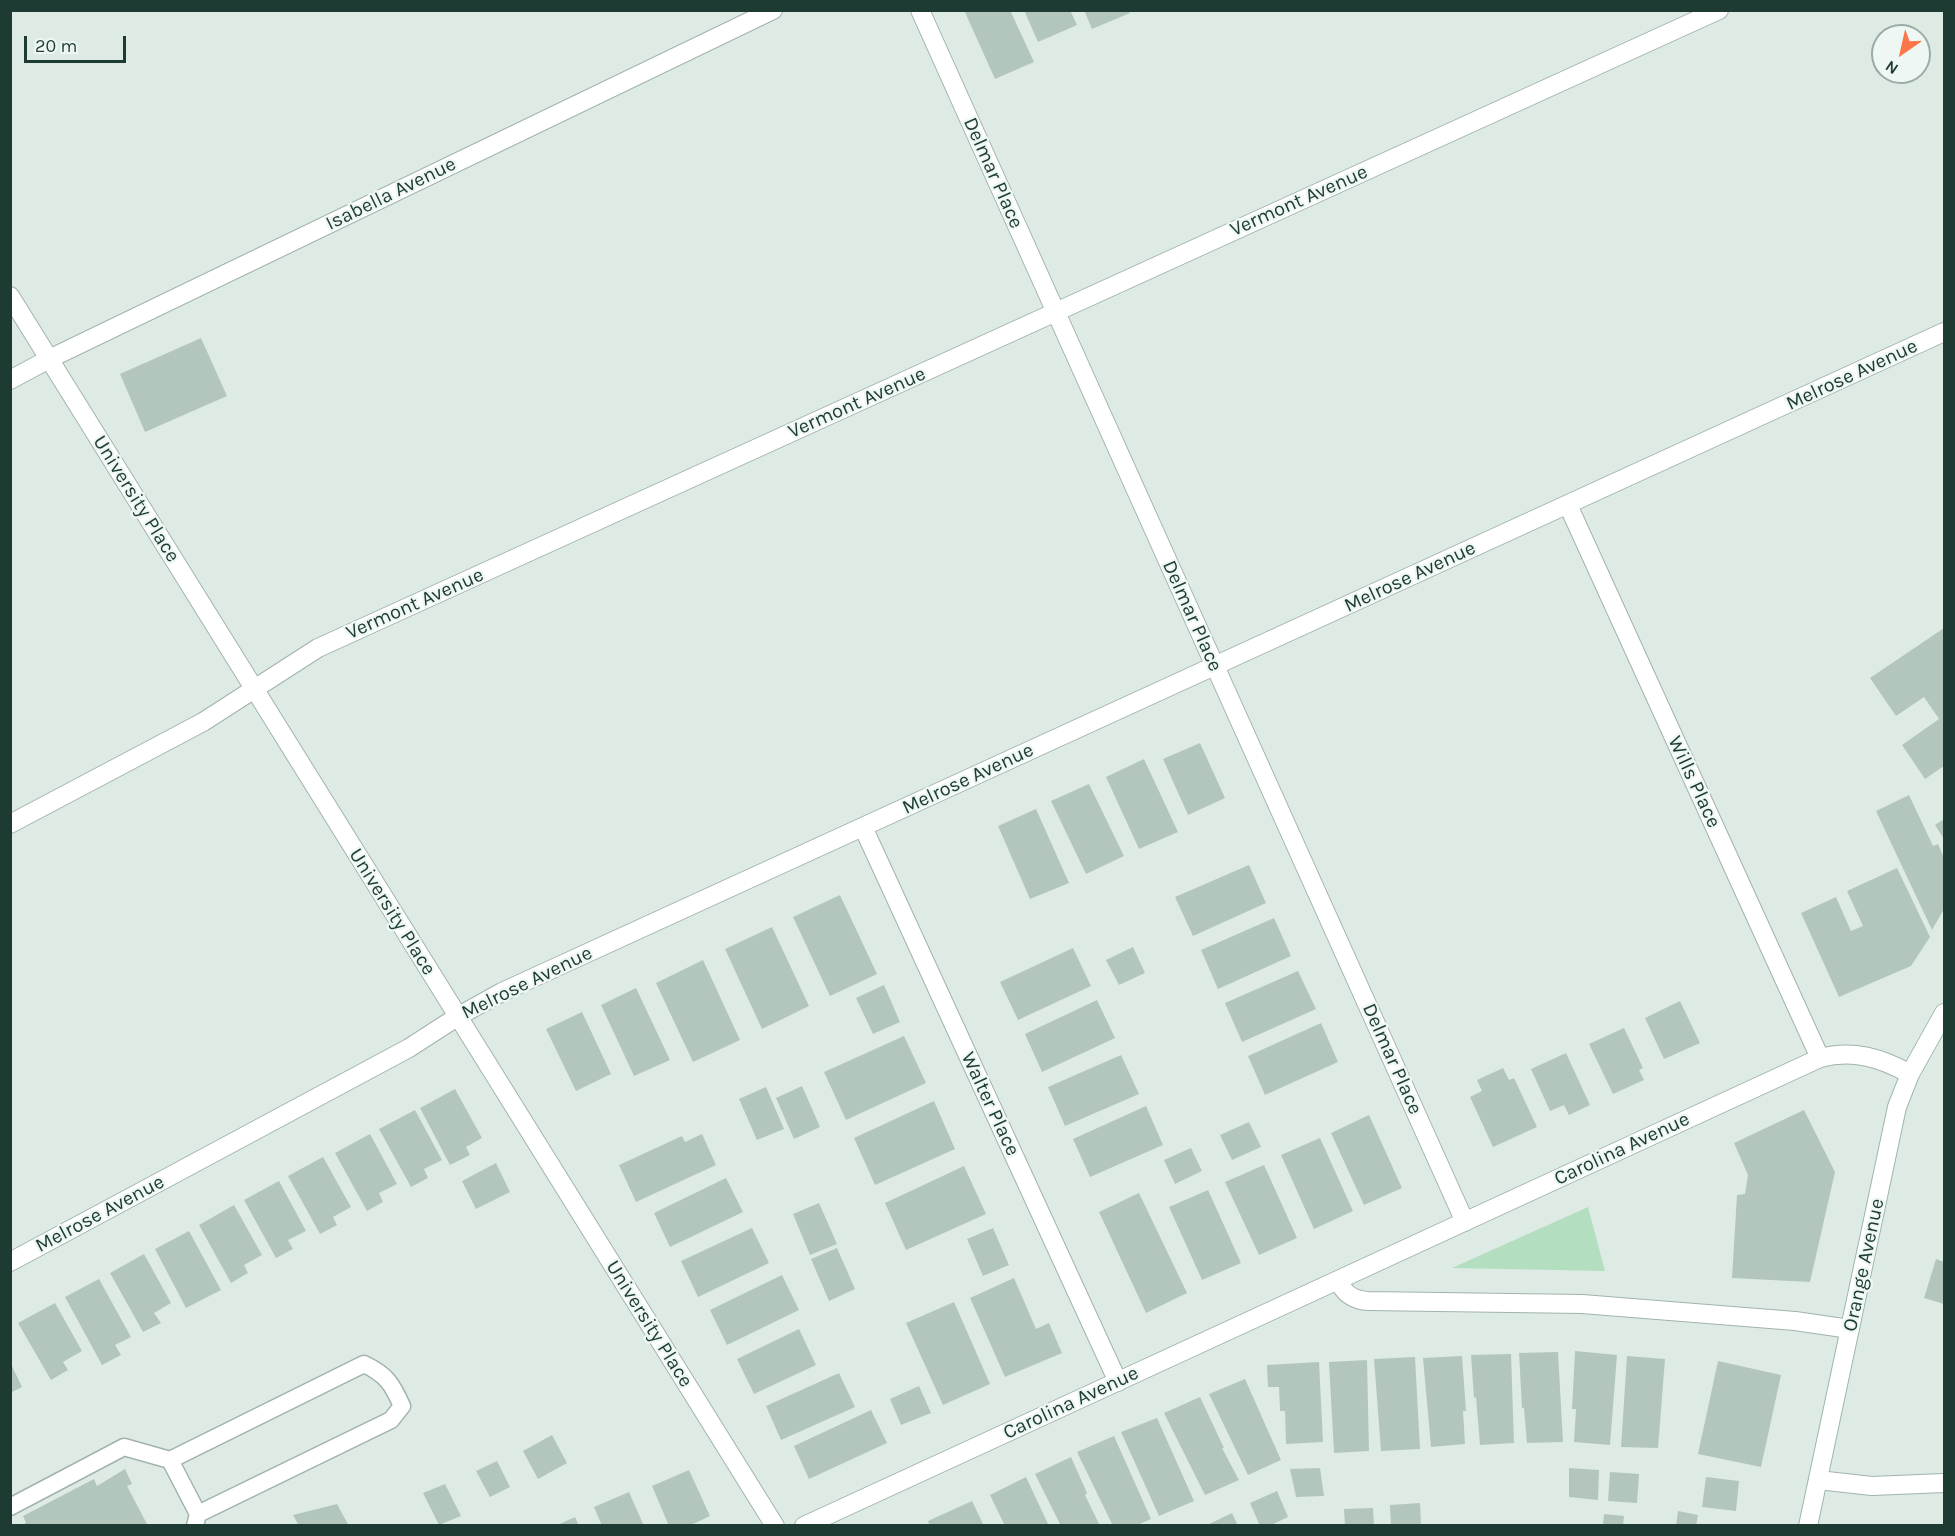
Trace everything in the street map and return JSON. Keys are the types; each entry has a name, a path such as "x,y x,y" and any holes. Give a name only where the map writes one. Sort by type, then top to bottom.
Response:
{"street":[{"name":"Isabella Avenue","path":"10,380 49,359 773,10"},
{"name":"Delmar Place","path":"920,10 1465,1222"},
{"name":"Vermont Avenue","path":"10,824 203,722 318,648 1719,10"},
{"name":"University Place","path":"10,296 775,1526"},
{"name":"Melrose Avenue","path":"10,1262 409,1048 502,992 1944,332"},
{"name":"Wills Place","path":"1568,505 1820,1058"},
{"name":"Walter Place","path":"863,827 1118,1382"},
{"name":"Orange Avenue","path":"1808,1526 1900,1098 1910,1074 1944,1013"},
{"name":"Carolina Avenue","path":"804,1526 1820,1058 1834,1054 1863,1055 1891,1064 1910,1074"},
{"path":"1338,1280 1342,1289 1349,1296 1368,1301 1582,1304 1795,1321 1850,1329"},
{"path":"1818,1480 1872,1486 1944,1483"}],"lane":[{"path":"10,1507 124,1447 170,1460 364,1364 378,1371 391,1382 402,1406 391,1420 196,1520 170,1460"}],"green space":[{"path":"1588,1207 1605,1271 1452,1268"}],"building":[{"path":"964,10 1010,10 1034,62 995,79"},
{"path":"1024,10 1070,10 1077,25 1038,42"},
{"path":"1084,10 1129,10 1130,13 1092,29"},
{"path":"201,338 227,396 145,432 120,374"},
{"path":"1944,628 1944,766 1925,779 1902,745 1939,719 1924,697 1896,716 1870,678"},
{"path":"1200,743 1225,798 1188,815 1163,759"},
{"path":"1144,759 1178,832 1139,849 1106,777"},
{"path":"1089,784 1124,856 1086,874 1051,801"},
{"path":"1909,795 1933,846 1938,844 1944,858 1944,909 1932,930 1876,811"},
{"path":"1036,809 1069,883 1030,899 998,826"},
{"path":"1944,819 1944,839 1935,825"},
{"path":"1249,865 1266,903 1193,936 1175,897"},
{"path":"1897,868 1930,937 1911,966 1839,997 1801,913 1836,897 1851,931 1863,926 1847,891"},
{"path":"840,895 877,974 830,996 793,917"},
{"path":"1274,918 1291,956 1218,989 1201,950"},
{"path":"772,927 809,1006 762,1029 725,949"},
{"path":"1133,947 1145,973 1119,985 1106,960"},
{"path":"1073,948 1091,986 1018,1020 1000,982"},
{"path":"703,960 740,1040 693,1062 656,983"},
{"path":"1298,971 1316,1009 1242,1042 1225,1003"},
{"path":"884,985 900,1022 873,1034 856,998"},
{"path":"636,988 670,1060 634,1076 601,1005"},
{"path":"1097,1000 1115,1038 1042,1072 1025,1034"},
{"path":"1680,1001 1700,1043 1664,1059 1645,1018"},
{"path":"582,1012 611,1074 576,1091 546,1029"},
{"path":"1321,1023 1338,1062 1265,1095 1248,1056"},
{"path":"1624,1028 1643,1068 1639,1070 1644,1080 1613,1094 1589,1044"},
{"path":"904,1036 926,1083 846,1120 824,1072"},
{"path":"1566,1053 1590,1105 1569,1115 1564,1105 1550,1111 1531,1069"},
{"path":"1121,1055 1139,1094 1065,1126 1048,1087"},
{"path":"1503,1068 1509,1080 1514,1078 1537,1127 1493,1147 1470,1097 1482,1091 1477,1080"},
{"path":"802,1086 820,1127 794,1139 776,1098"},
{"path":"766,1087 784,1129 757,1140 739,1099"},
{"path":"455,1089 482,1138 466,1147 470,1155 450,1165 420,1108"},
{"path":"934,1101 955,1149 875,1185 854,1138"},
{"path":"1146,1106 1163,1145 1090,1177 1073,1139"},
{"path":"415,1110 442,1160 424,1169 428,1178 411,1187 379,1129"},
{"path":"1804,1110 1835,1172 1810,1282 1732,1278 1737,1195 1745,1194 1748,1175 1734,1143"},
{"path":"1369,1115 1402,1188 1364,1205 1331,1133"},
{"path":"1249,1122 1261,1147 1232,1160 1220,1135"},
{"path":"370,1134 397,1184 379,1193 383,1202 367,1211 335,1153"},
{"path":"702,1134 716,1165 636,1202 619,1165 682,1136 685,1142"},
{"path":"1320,1138 1353,1211 1314,1229 1281,1155"},
{"path":"1191,1148 1202,1171 1175,1184 1164,1160"},
{"path":"323,1157 351,1207 333,1217 337,1225 320,1234 288,1176"},
{"path":"496,1163 510,1192 476,1209 462,1181"},
{"path":"1264,1165 1297,1238 1259,1255 1225,1182"},
{"path":"964,1166 986,1214 906,1250 885,1203"},
{"path":"726,1178 743,1212 670,1247 654,1213"},
{"path":"279,1181 306,1231 288,1240 293,1249 276,1258 244,1200"},
{"path":"1208,1190 1241,1263 1202,1280 1169,1207"},
{"path":"1139,1193 1187,1293 1146,1313 1099,1212"},
{"path":"819,1203 837,1244 810,1255 793,1214"},
{"path":"234,1205 262,1255 244,1265 248,1273 231,1283 199,1225"},
{"path":"752,1228 769,1263 698,1297 681,1261"},
{"path":"993,1228 1009,1265 983,1276 967,1239"},
{"path":"189,1231 221,1290 186,1308 155,1249"},
{"path":"837,1248 855,1289 829,1301 811,1259"},
{"path":"144,1254 171,1303 154,1313 161,1323 143,1332 110,1273"},
{"path":"1936,1259 1944,1262 1944,1304 1924,1298"},
{"path":"782,1275 799,1310 727,1345 710,1310"},
{"path":"1014,1278 1036,1329 1049,1323 1062,1353 1005,1377 970,1298"},
{"path":"99,1279 131,1337 115,1345 121,1355 102,1365 65,1297"},
{"path":"954,1302 990,1384 943,1405 906,1323"},
{"path":"55,1303 82,1351 63,1362 68,1370 51,1380 18,1323"},
{"path":"799,1329 816,1365 754,1394 737,1359"},
{"path":"1575,1351 1617,1355 1610,1445 1574,1442 1576,1409 1572,1409"},
{"path":"1558,1352 1563,1442 1527,1443 1524,1408 1522,1408 1519,1353"},
{"path":"1511,1354 1514,1443 1480,1445 1471,1355"},
{"path":"1462,1356 1466,1411 1463,1411 1465,1444 1431,1447 1423,1358"},
{"path":"1627,1356 1665,1359 1658,1448 1621,1447"},
{"path":"1415,1357 1420,1449 1381,1451 1374,1359"},
{"path":"1367,1360 1369,1451 1334,1453 1329,1362"},
{"path":"1718,1361 1781,1375 1761,1467 1698,1454"},
{"path":"10,1362 22,1387 10,1393"},
{"path":"1319,1362 1323,1442 1286,1444 1285,1411 1280,1411 1279,1387 1268,1387 1267,1365"},
{"path":"839,1373 855,1407 781,1440 766,1406"},
{"path":"1245,1379 1281,1460 1248,1475 1209,1394"},
{"path":"919,1386 931,1413 901,1425 890,1399"},
{"path":"1200,1397 1239,1480 1205,1495 1164,1413"},
{"path":"871,1410 887,1443 809,1479 794,1446"},
{"path":"1157,1418 1194,1501 1159,1516 1121,1432"},
{"path":"552,1435 567,1463 538,1479 523,1451"},
{"path":"1114,1436 1151,1519 1135,1526 1113,1526 1077,1452"},
{"path":"1071,1457 1087,1493 1085,1495 1100,1526 1061,1526 1035,1474"},
{"path":"497,1461 510,1487 490,1497 476,1471"},
{"path":"1320,1468 1324,1496 1296,1497 1290,1469"},
{"path":"1569,1468 1599,1470 1598,1500 1569,1497"},
{"path":"125,1469 132,1484 127,1486 148,1526 20,1526 26,1523 23,1516 94,1479 97,1486"},
{"path":"689,1470 710,1516 689,1526 669,1526 652,1486"},
{"path":"1610,1472 1639,1474 1637,1503 1608,1501"},
{"path":"1026,1477 1049,1526 1005,1526 990,1495"},
{"path":"1706,1477 1739,1481 1736,1511 1702,1507"},
{"path":"445,1484 461,1516 439,1525 423,1493"},
{"path":"1277,1491 1288,1517 1269,1526 1260,1526 1250,1503"},
{"path":"629,1492 644,1526 602,1526 594,1507"},
{"path":"972,1501 984,1526 930,1526 928,1521"},
{"path":"1420,1503 1421,1526 1391,1526 1390,1505"},
{"path":"337,1504 349,1526 299,1526 293,1515"},
{"path":"1373,1508 1374,1526 1345,1526 1344,1509"},
{"path":"1678,1511 1698,1515 1696,1526 1676,1526"},
{"path":"1232,1513 1238,1526 1205,1526"},
{"path":"1604,1514 1624,1516 1623,1526 1603,1526"},
{"path":"575,1517 579,1526 555,1526"}]}
